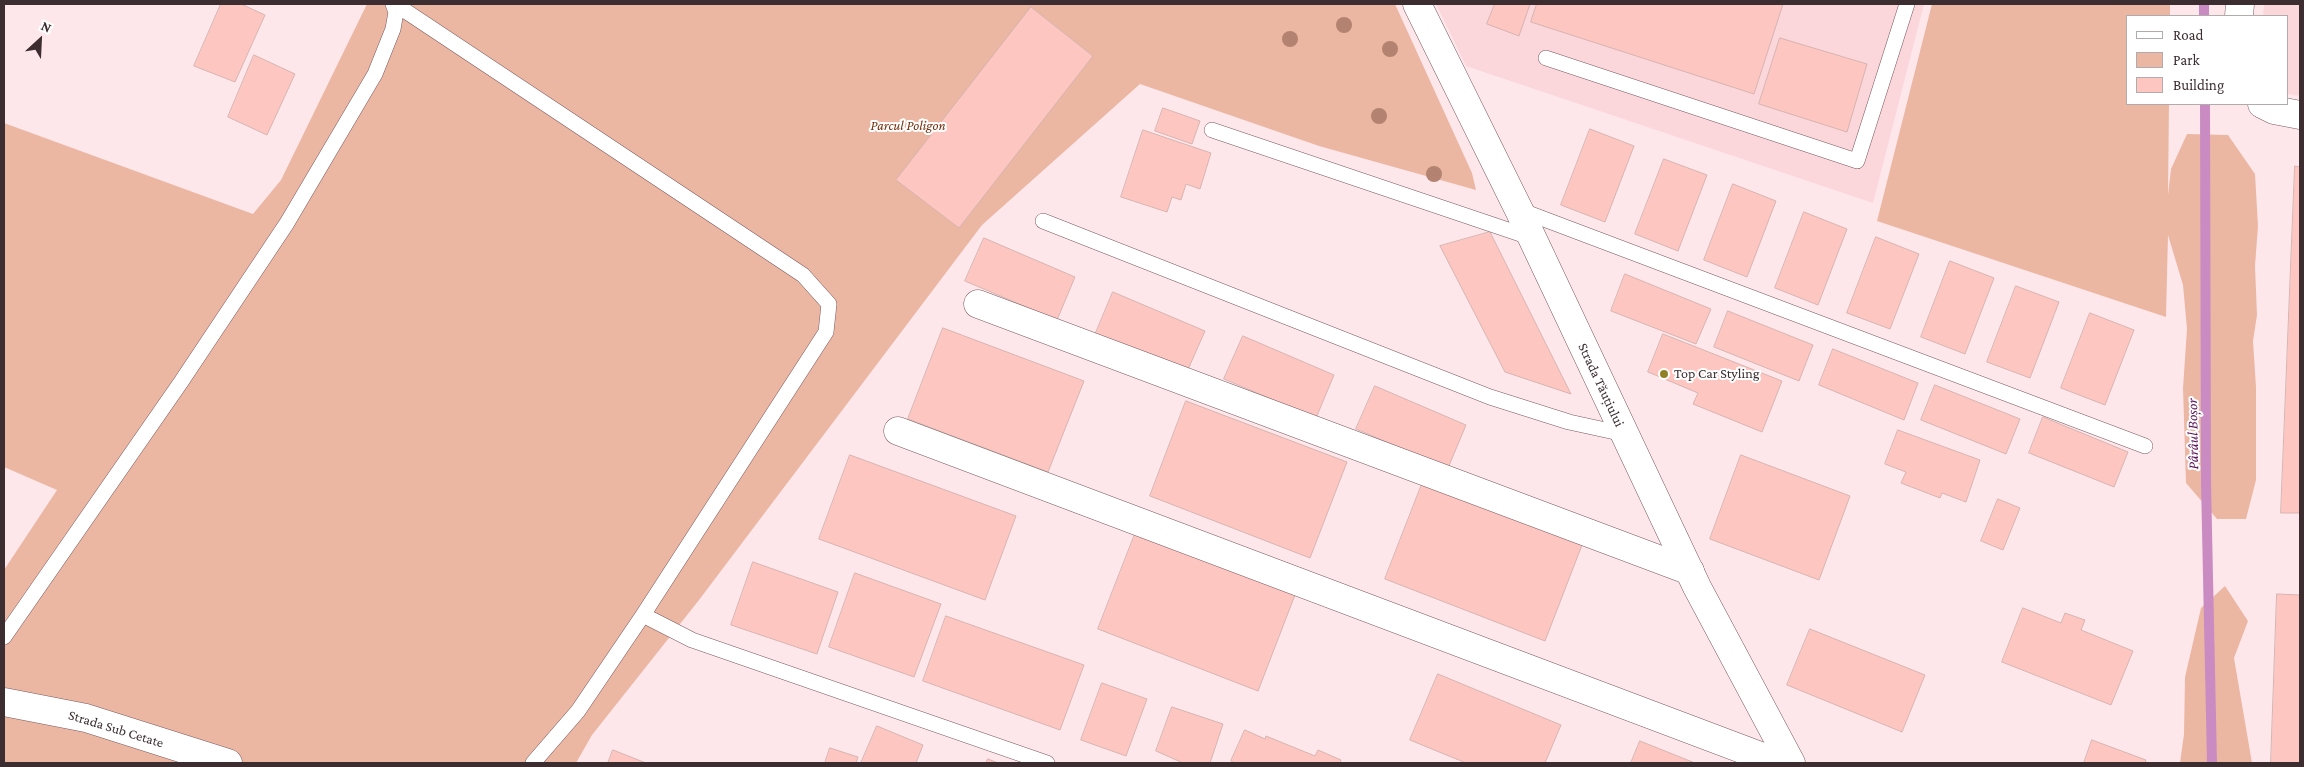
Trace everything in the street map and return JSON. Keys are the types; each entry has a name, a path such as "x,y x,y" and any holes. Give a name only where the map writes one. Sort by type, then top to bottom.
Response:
{"street":[{"name":"Strada Tăuțiului","path":"1418,4 1519,210 1690,571 1791,763"},
{"path":"2264,105 2274,110 2300,115"},
{"path":"978,304 1690,571"},
{"path":"898,431 1779,763"},
{"name":"Strada Sub Cetate","path":"4,702 86,718 228,763"}],"lane":[{"path":"394,4 803,275 829,304 826,332 643,615 578,711 533,763"},
{"path":"4,637 181,382 287,223 375,74 393,29 396,12 394,4"},
{"path":"1546,58 1857,162 1907,4"},
{"path":"1212,130 1532,238"},
{"path":"1519,210 2145,446"},
{"path":"1043,221 1490,397 1569,422 1624,434"},
{"path":"643,615 692,640 1046,763"}],"shaded area":[{"path":"1436,4 1924,4 1873,203 1466,66"},
{"path":"2264,4 2300,4 2300,96 2289,94 2289,15 2263,15"}],"green space":[{"name":"Parcul Poligon","path":"367,4 1395,4 1472,173 1476,190 1319,146 1140,84 982,225 699,600 592,735 576,763 4,763 4,570 57,490 4,467 4,123 253,214 281,180"},
{"path":"1932,4 2170,4 2170,15 2126,15 2126,105 2169,105 2168,195 2171,169 2187,134 2228,135 2255,174 2258,226 2255,266 2257,315 2253,341 2256,387 2256,480 2246,519 2217,519 2186,483 2183,388 2187,329 2183,285 2168,235 2166,317 1877,221"},
{"path":"2225,586 2248,621 2234,658 2252,763 2180,763 2184,734 2185,677 2201,608"}],"building":[{"path":"221,4 241,4 265,15 235,82 194,66"},
{"path":"1495,4 1530,4 1519,36 1487,24"},
{"path":"1537,4 1783,4 1754,94 1531,22"},
{"path":"1031,7 1093,56 959,228 896,180"},
{"path":"1780,38 1867,64 1847,132 1759,104"},
{"path":"254,55 295,74 267,135 228,117"},
{"path":"1163,108 1200,121 1192,144 1155,131"},
{"path":"1590,129 1634,146 1605,222 1561,205"},
{"path":"1143,130 1211,153 1200,189 1186,184 1181,200 1172,197 1167,212 1121,197"},
{"path":"1664,159 1707,175 1678,251 1635,234"},
{"path":"2295,166 2300,167 2300,513 2281,513"},
{"path":"1733,184 1776,201 1747,277 1704,260"},
{"path":"1804,212 1847,229 1818,305 1775,288"},
{"path":"1490,232 1571,394 1505,372 1440,246"},
{"path":"1876,237 1919,254 1890,329 1847,313"},
{"path":"984,238 1075,277 1057,320 965,281"},
{"path":"1950,261 1994,278 1965,354 1921,337"},
{"path":"1625,274 1711,309 1696,344 1611,311"},
{"path":"2016,286 2059,302 2030,378 1987,362"},
{"path":"1113,292 1205,331 1186,374 1095,335"},
{"path":"1728,311 1813,345 1799,381 1714,347"},
{"path":"2090,313 2134,330 2105,405 2061,388"},
{"path":"943,328 1084,381 1048,472 908,419"},
{"path":"1663,334 1782,381 1762,432 1693,404 1698,393 1648,372"},
{"path":"1243,336 1334,375 1316,418 1224,379"},
{"path":"1833,349 1918,383 1904,420 1819,385"},
{"path":"1935,385 2020,419 2006,454 1921,420"},
{"path":"1375,386 1466,425 1448,468 1356,429"},
{"path":"1186,401 1347,462 1310,558 1150,496"},
{"path":"2043,417 2128,452 2114,487 2029,453"},
{"path":"1898,430 1980,460 1966,502 1942,493 1940,498 1901,483 1906,472 1885,464"},
{"path":"850,455 1016,516 985,600 819,539"},
{"path":"1741,455 1850,496 1819,580 1710,539"},
{"path":"1422,484 1582,545 1545,641 1385,579"},
{"path":"1998,499 2020,508 2003,550 1981,541"},
{"path":"1135,534 1295,595 1258,691 1098,629"},
{"path":"753,562 838,592 817,654 731,625"},
{"path":"855,573 941,604 914,677 829,647"},
{"path":"2277,594 2300,595 2300,763 2271,763"},
{"path":"2023,608 2061,623 2065,613 2085,620 2081,630 2133,651 2111,705 2002,662"},
{"path":"946,616 1084,665 1060,730 923,681"},
{"path":"1810,629 1925,675 1902,732 1787,685"},
{"path":"1438,674 1561,725 1545,763 1466,763 1410,740"},
{"path":"1102,683 1147,699 1126,756 1081,740"},
{"path":"1172,707 1223,724 1210,763 1183,763 1156,751"},
{"path":"877,726 923,745 916,763 861,763"},
{"path":"1245,730 1265,739 1266,736 1315,756 1318,750 1341,760 1340,763 1235,763 1231,761"},
{"path":"2092,740 2146,760 2145,763 2084,763"},
{"path":"1640,741 1695,763 1631,763"},
{"path":"830,748 858,757 856,763 825,763"},
{"path":"613,750 646,763 608,763"},
{"path":"988,759 998,763 986,763"}],"waterway":[{"name":"Pârâul Boșor","path":"2204,4 2204,15"},
{"name":"Pârâul Boșor","path":"2205,105 2206,483 2212,763"}],"place":[{"name":"Top Car Styling","path":"1664,374"}]}
